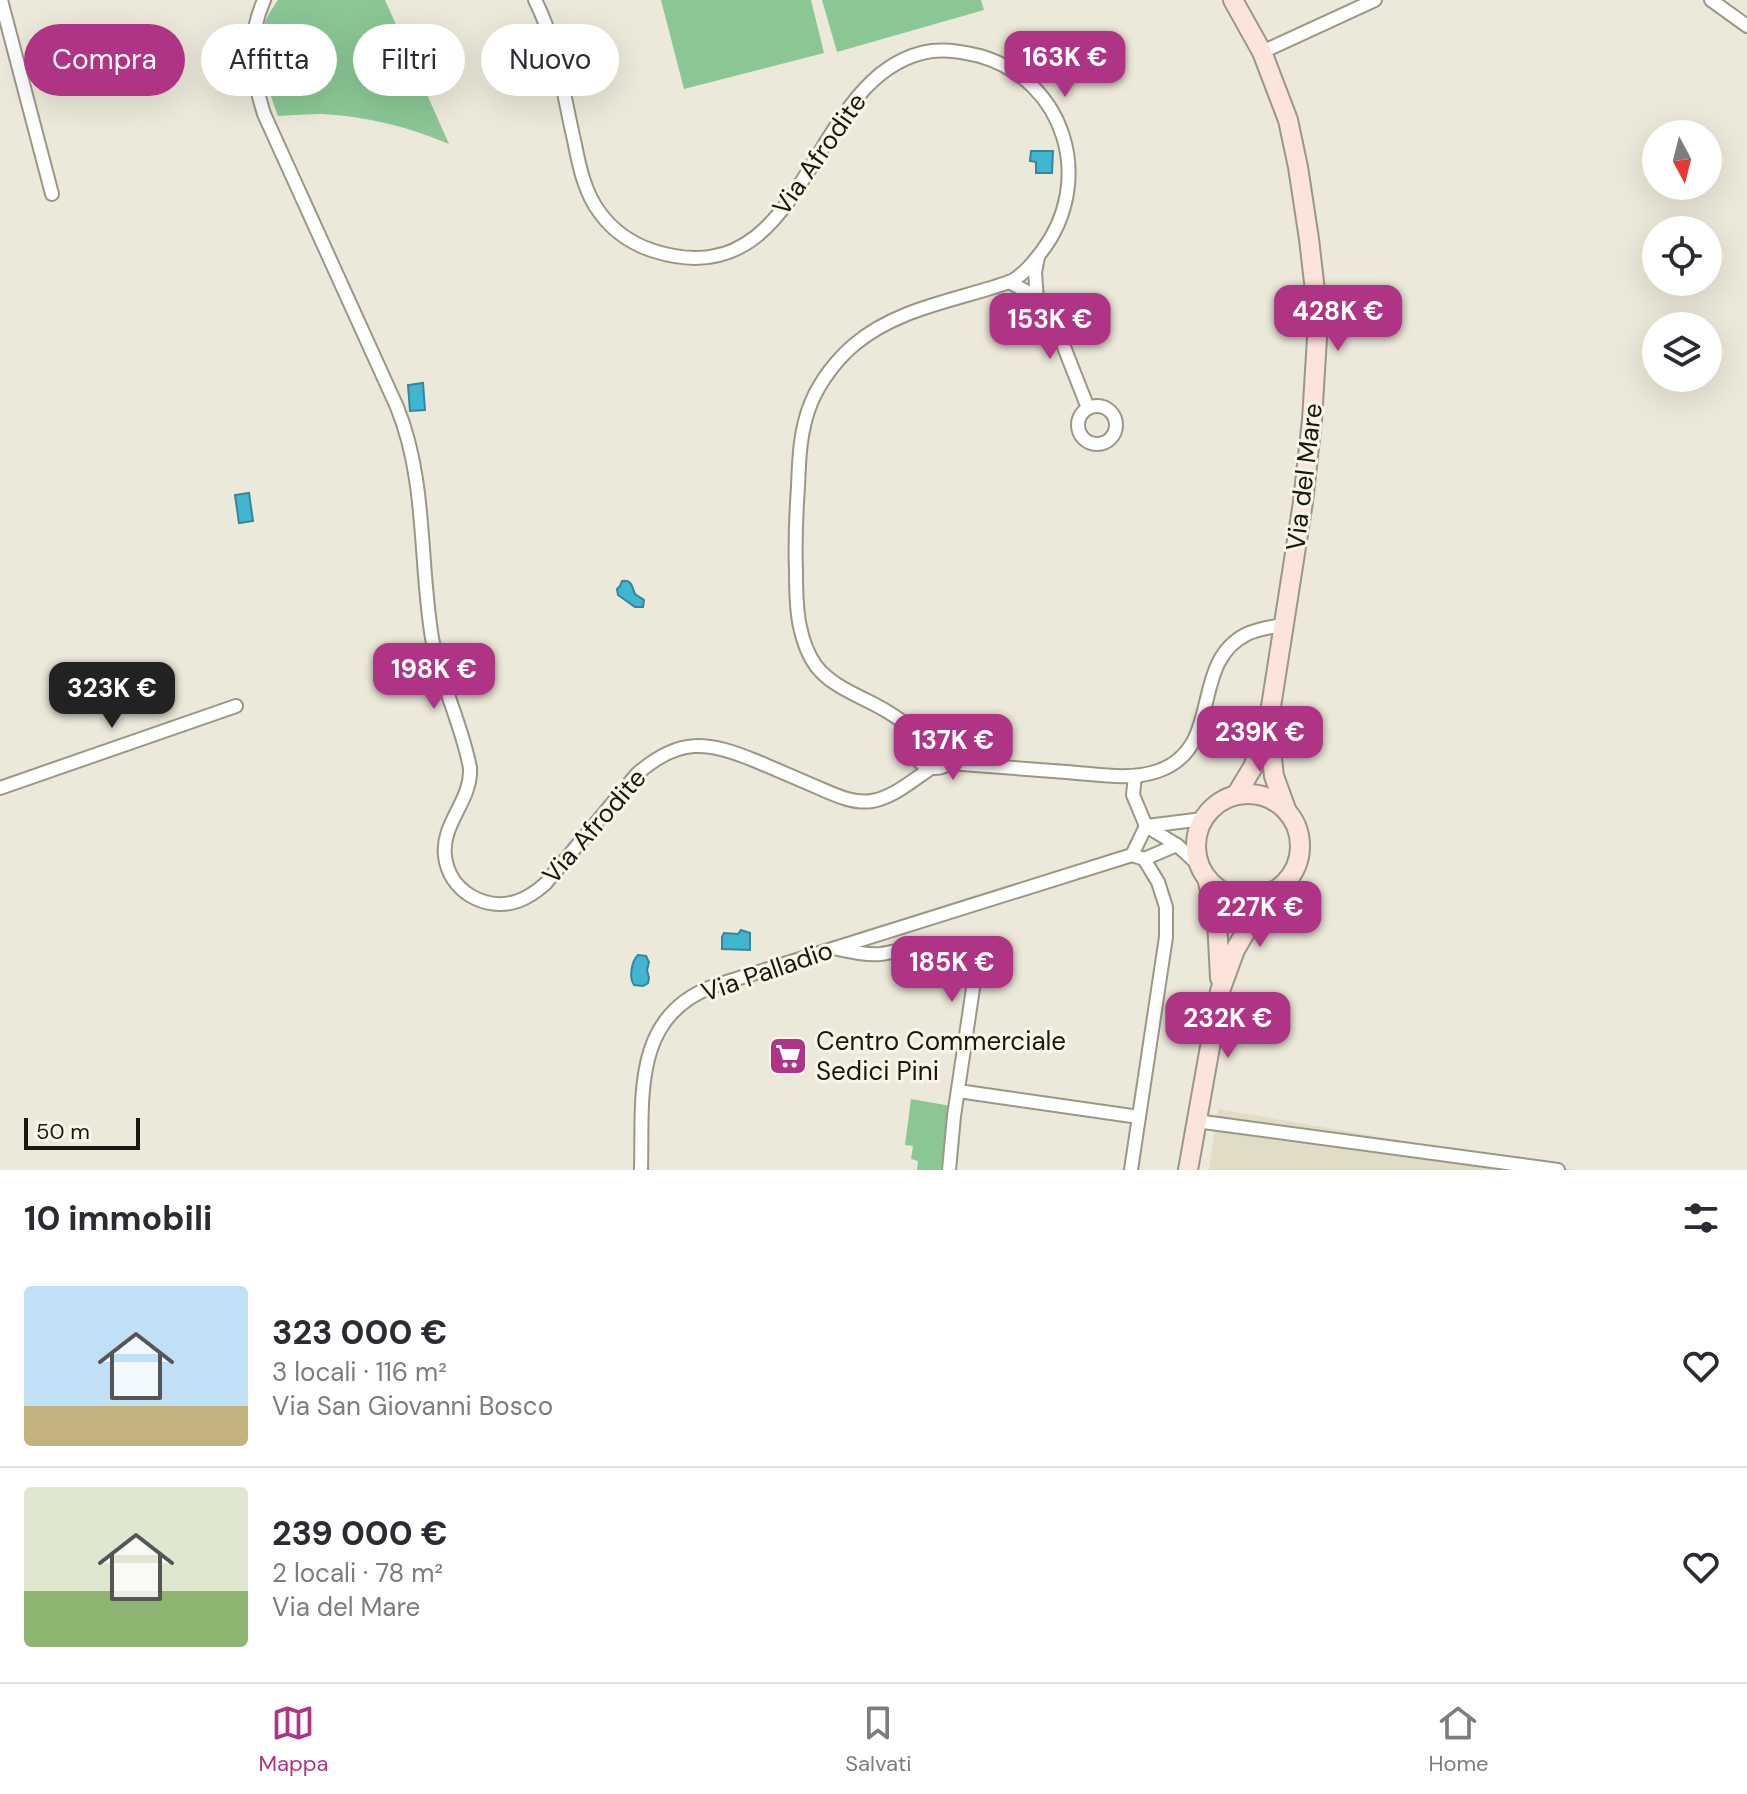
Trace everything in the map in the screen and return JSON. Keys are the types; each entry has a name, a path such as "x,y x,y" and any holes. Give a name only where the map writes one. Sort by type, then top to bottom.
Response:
{"main road":[{"name":"Via del Mare","path":"1233,0 1262,52 1288,120 1309,239 1317,325 1308,461 1268,726 1253,767 1236,795"},
{"name":"Via del Mare","path":"1268,726 1274,776 1286,811"},
{"path":"1203,872 1220,891 1237,897 1255,898 1272,892 1285,883 1300,855 1300,839 1295,824 1276,802 1250,794 1223,800 1203,819 1197,834 1196,850 1217,920 1220,991"},
{"path":"1185,1170 1220,991 1235,950 1272,892"}],"street":[{"path":"1,0 52,194"},
{"name":"Via Afrodite","path":"264,0 251,46 253,72 264,114 397,407 412,449 434,648 470,768 467,795 451,824 445,845 447,865 461,889 477,899 495,904 518,901 533,894 545,884 637,774 659,756 674,749 698,745 730,751 857,801 873,801 889,795 931,768"},
{"name":"Via Afrodite","path":"535,0 552,46 587,189 604,219 616,231 634,243 658,252 697,257 724,253 744,244 767,226 785,206 858,96 875,79 912,56 932,51 953,51 994,60 1021,76 1049,107 1064,137 1069,159 1068,190 1056,230 1038,257 1023,274 1009,282 935,304 867,335 845,353 822,383 811,402 803,427 795,556 797,613 806,649 829,678 918,732"},
{"path":"1262,52 1375,0"},
{"path":"1711,0 1747,26"},
{"path":"1037,300 1035,272 1038,257"},
{"path":"1009,282 1037,300 1062,342 1088,408"},
{"path":"952,759 976,765 1135,776 1168,767 1189,750 1203,721 1210,684 1222,656 1239,639 1254,631 1283,625"},
{"path":"0,788 236,706"},
{"path":"925,726 945,726 955,736 957,749 952,759 944,766 931,768 919,761 913,745 918,732 925,726"},
{"path":"1135,776 1133,795 1146,826 1177,845 1203,872"},
{"path":"1146,826 1203,819"},
{"path":"1131,1170 1167,930 1164,897 1158,882 1138,857 1146,826"},
{"name":"Via Palladio","path":"641,1170 644,1071 652,1043 667,1018 687,999 704,989 1177,845"},
{"path":"835,948 875,954 933,945 960,950 968,954 974,965 949,1170"},
{"path":"958,1091 1139,1117"},
{"path":"1196,1121 1558,1170"}],"shaded area":[{"path":"1218,1109 1575,1170 1209,1170"}],"green space":[{"path":"278,0 385,0 396,24 353,24 353,96 428,96 449,144 418,132 355,117 322,114 278,116 271,96 337,96 337,24 264,24"},
{"path":"661,0 811,0 824,53 684,89"},
{"path":"822,0 981,0 984,10 837,52"},
{"path":"911,1099 951,1106 941,1170 917,1170 918,1161 911,1159 913,1146 905,1145"}],"water":[{"path":"1031,151 1053,151 1052,173 1036,173 1036,162 1030,161"},
{"path":"423,383 425,410 410,411 408,385"},
{"path":"249,493 253,521 239,523 235,495"},
{"path":"622,581 630,582 635,594 644,600 643,607 635,607 618,595 617,589"},
{"path":"741,930 750,933 750,950 722,949 724,933 738,934"},
{"path":"638,955 646,956 649,962 648,983 643,986 634,985 632,978 632,966"}],"place":[{"name":"Centro Commerciale Sedici Pini","path":"788,1056"}]}
